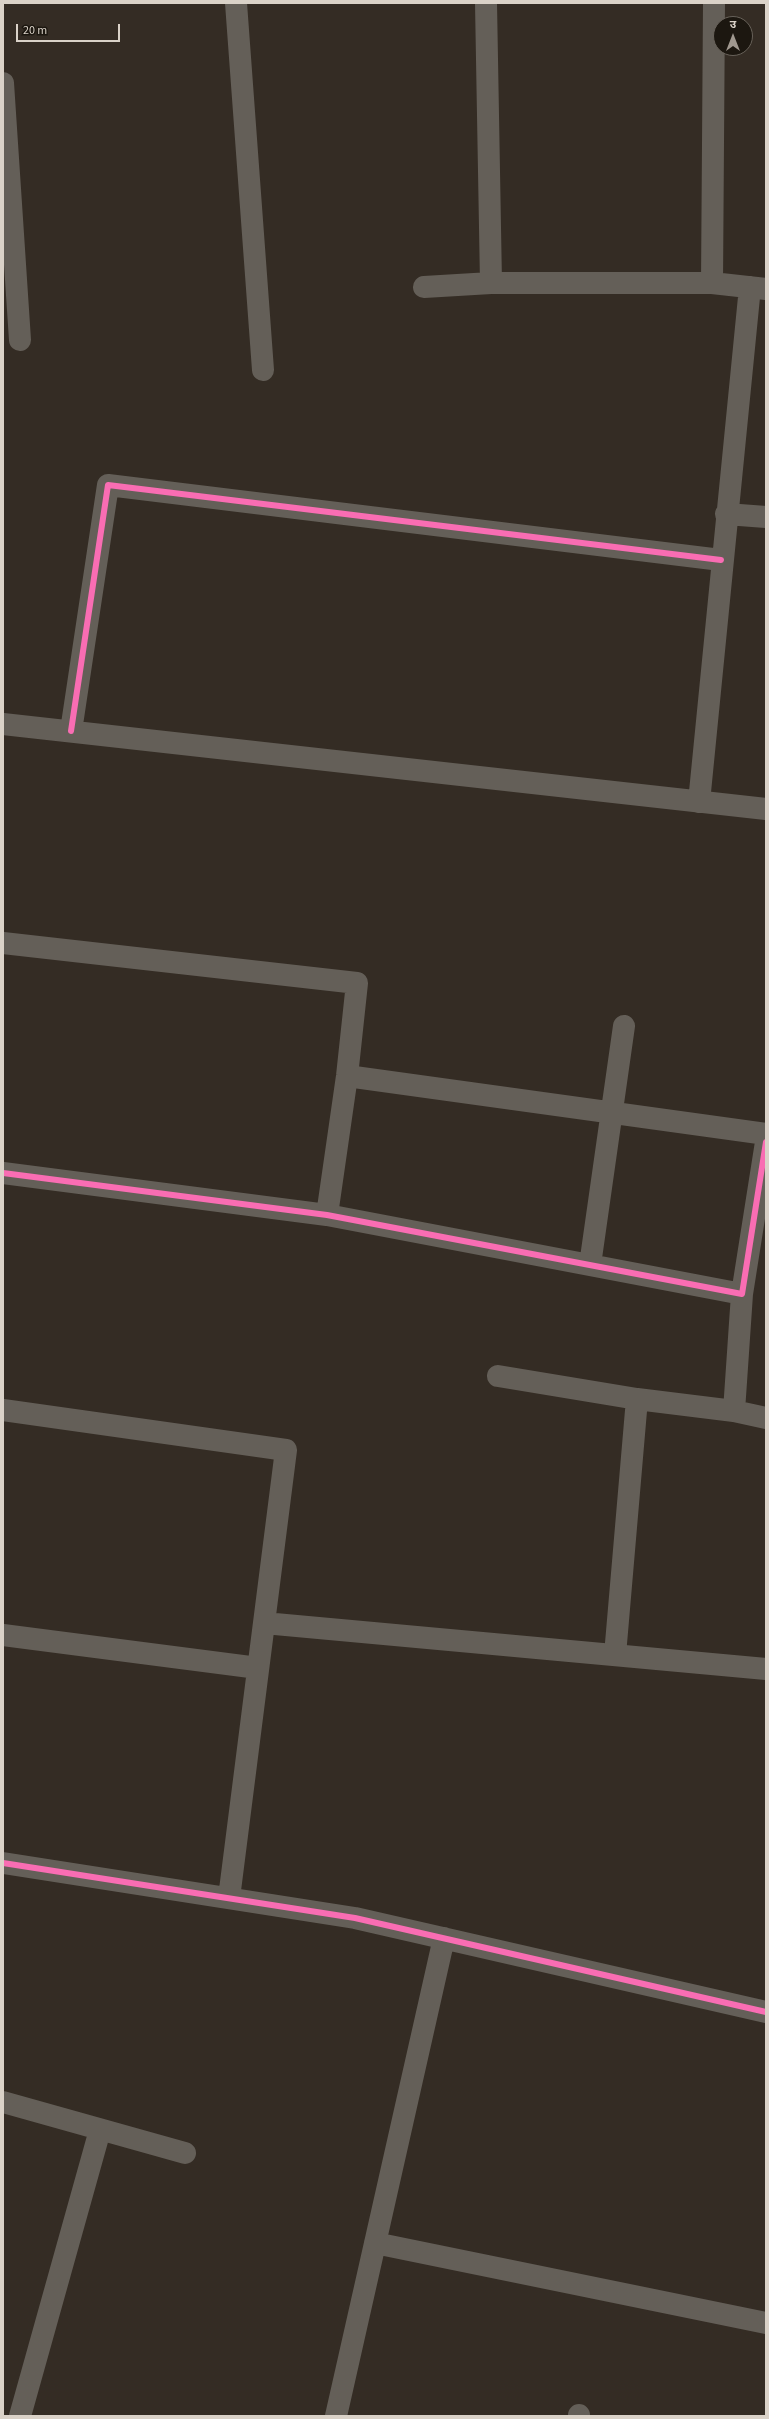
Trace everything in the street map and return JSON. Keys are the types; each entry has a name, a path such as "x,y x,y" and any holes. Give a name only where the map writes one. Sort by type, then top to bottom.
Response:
{"street":[{"path":"236,3 263,370"},
{"path":"486,3 491,282"},
{"path":"712,283 714,3"},
{"path":"3,83 20,340"},
{"path":"424,287 491,282 712,283 758,288 726,514 699,802"},
{"path":"71,731 108,485 722,560"},
{"path":"726,514 766,517"},
{"path":"3,724 766,809"},
{"path":"3,944 356,983 347,1076 327,1215"},
{"path":"590,1265 613,1112 624,1026"},
{"path":"347,1076 766,1134"},
{"path":"734,1411 742,1294 766,1142"},
{"path":"3,1173 327,1215 742,1294"},
{"path":"498,1376 636,1400 734,1411 766,1418"},
{"path":"615,1655 636,1400"},
{"path":"3,1410 286,1450 229,1898"},
{"path":"264,1623 766,1669"},
{"path":"3,1635 258,1668"},
{"path":"3,1863 355,1918 766,2012"},
{"path":"336,2416 444,1938"},
{"path":"3,2102 185,2153"},
{"path":"20,2416 100,2130"},
{"path":"375,2243 766,2323"}],"cycle path":[{"path":"71,731 108,485 721,560"},
{"path":"3,1173 327,1215 742,1294 766,1142"},
{"path":"3,1863 355,1918 766,2012"}]}
